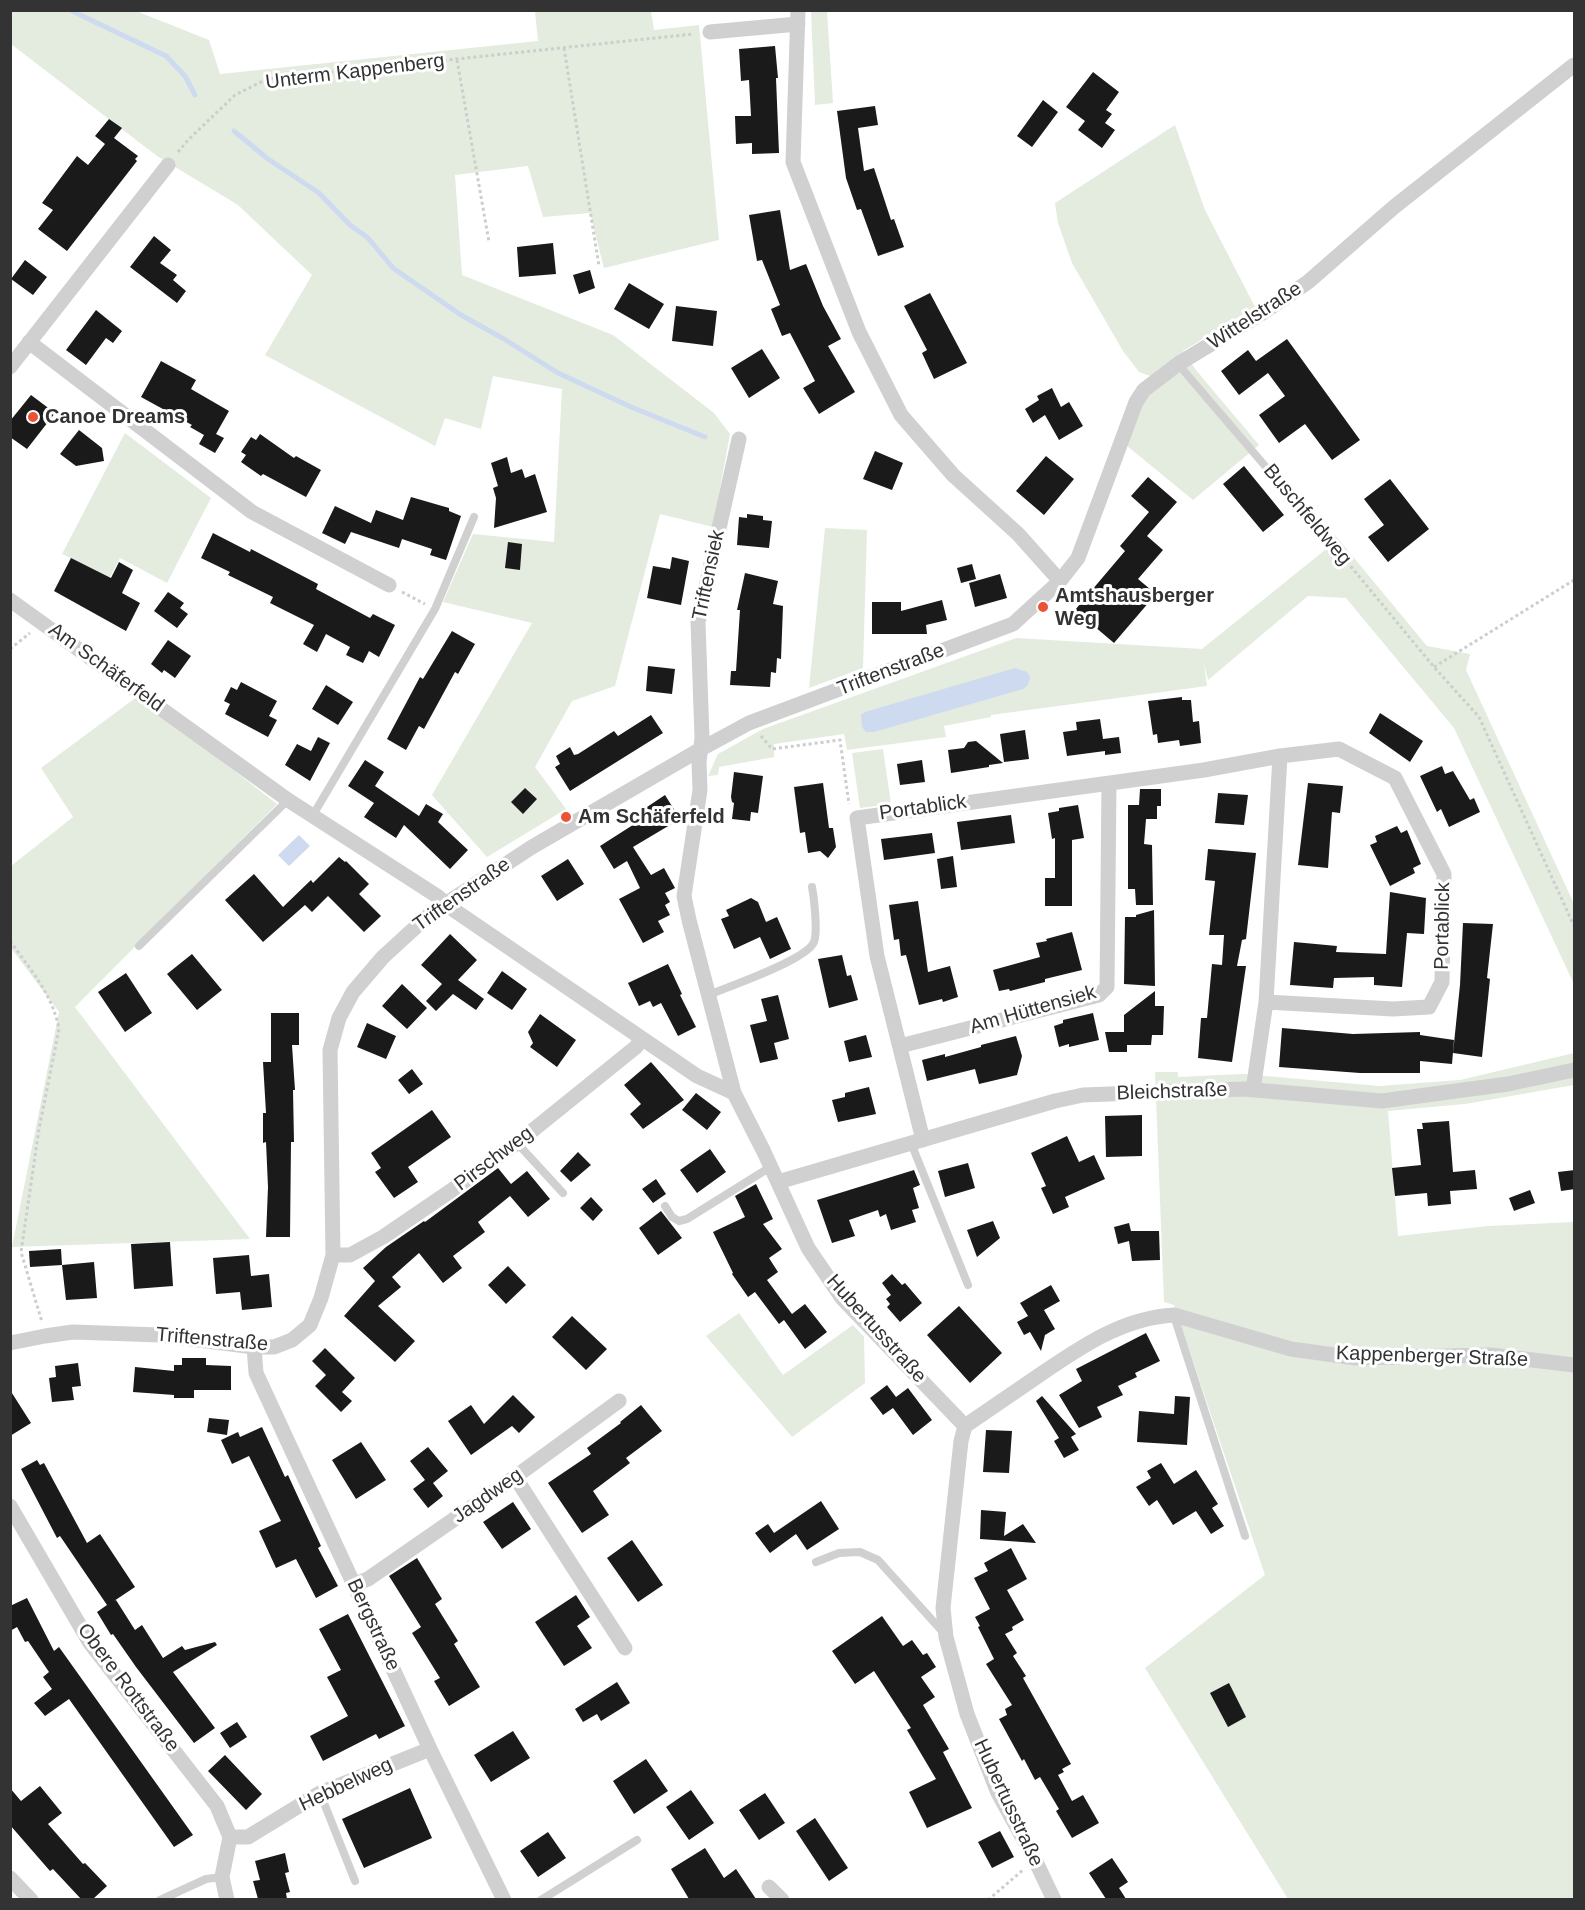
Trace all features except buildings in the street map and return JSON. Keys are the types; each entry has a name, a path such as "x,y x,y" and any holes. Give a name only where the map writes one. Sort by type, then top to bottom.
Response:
{"street":[{"path":"710,32 798,17 793,162 859,332 901,415 953,475 1018,534 1060,581"},
{"name":"Wittelstraße","path":"1013,624 1060,581 1078,558 1136,402 1144,390 1178,364 1264,312 1308,282 1394,207 1575,65"},
{"path":"10,367 168,165"},
{"path":"29,342 252,512 389,585"},
{"name":"Triftensiek","path":"701,749 698,622 739,439"},
{"name":"Am Schäferfeld","path":"10,600 288,800 445,903 697,1076 734,1093"},
{"name":"Triftenstraße","path":"10,1343 45,1335 73,1332 160,1335 254,1347 274,1347 292,1340 310,1325 321,1298 333,1256 330,1050 339,1018 353,992 382,957 408,932 445,903 532,848 749,723 1013,624"},
{"name":"Hubertusstraße","path":"701,749 700,790 684,896 734,1093 808,1248 842,1298 965,1426 943,1608 946,1637 968,1714 998,1793 1054,1899"},
{"name":"Portablick","path":"917,1141 900,1046 877,956 856,818 1339,749 1395,778 1444,874 1442,982 1428,1007 1393,1009 1266,1002"},
{"path":"1253,1090 1266,1002 1280,756"},
{"name":"Am Hüttensiek","path":"900,1046 1098,995 1104,991 1107,987 1109,783"},
{"name":"Pirschweg","path":"333,1256 350,1255 383,1237 517,1143 636,1047 641,1039"},
{"name":"Bleichstraße","path":"775,1176 917,1141 1083,1095 1253,1090 1382,1101 1508,1084 1575,1070"},
{"name":"Kappenberger Straße","path":"965,1426 1080,1348 1110,1332 1155,1316 1174,1315 1291,1349 1356,1358 1491,1354 1575,1365"},
{"name":"Bergstraße","path":"254,1347 256,1373 430,1749 504,1899"},
{"name":"Jagdweg","path":"353,1585 369,1579 515,1478 619,1401"},
{"path":"515,1478 625,1648"},
{"name":"Obere Rottstraße","path":"10,1506 90,1644 217,1806 230,1837"},
{"name":"Hebbelweg","path":"230,1837 248,1837 320,1793 430,1749"},
{"path":"227,1899 222,1877 230,1837"},
{"path":"10,1878 31,1899"},
{"path":"768,1887 782,1899"}],"lane":[{"name":"Buschfeldweg","path":"1178,364 1336,549"},
{"path":"313,815 435,609 474,517"},
{"path":"139,945 288,800"},
{"path":"708,995 780,966 805,953 814,942 812,887"},
{"path":"917,1141 968,1285"},
{"path":"517,1143 563,1193"},
{"path":"665,1206 679,1221 687,1219 764,1171 775,1176"},
{"path":"1174,1315 1245,1536"},
{"path":"816,1562 839,1553 860,1552 878,1560 946,1637"},
{"path":"320,1793 355,1881"},
{"path":"541,1899 637,1840"},
{"path":"160,1899 206,1879 222,1877"}],"path":[{"name":"Unterm Kappenberg","path":"168,165 188,140 235,95 267,79 710,32"},
{"path":"564,48 599,266"},
{"path":"457,60 489,242"},
{"name":"Buschfeldweg","path":"1336,549 1434,667 1479,717 1575,926"},
{"path":"1434,667 1575,580"},
{"path":"389,585 435,609"},
{"path":"10,649 42,622"},
{"path":"757,732 772,749 840,740 850,811 856,818"},
{"path":"10,941 46,991 56,1012 59,1029 39,1129 21,1252 45,1335"},
{"path":"988,1899 1028,1865 1036,1862"}],"shaded area":[{"path":"10,11 136,11 209,40 220,74 538,41 535,11 651,11 654,30 699,25 719,240 604,268 590,213 543,217 528,166 455,175 462,275 613,335 714,413 730,434 713,527 660,514 615,686 572,701 535,767 566,809 487,857 432,795 532,623 443,602 473,534 554,542 562,389 493,376 481,429 445,418 435,446 265,355 312,275 238,205 157,156 11,44"},
{"path":"811,11 827,11 833,103 815,105"},
{"path":"1175,125 1205,210 1255,307 1183,351 1196,370 1259,445 1193,500 1126,445 1144,396 1136,387 1150,376 1139,372 1123,351 1072,263 1058,223 1055,203"},
{"path":"125,433 211,498 167,583 120,558 110,577 62,554"},
{"path":"825,528 867,530 863,668 809,688"},
{"path":"1335,535 1427,646 1470,654 1466,670 1574,904 1574,984 1454,728 1346,598 1308,596 1208,680 1204,664 1207,686 991,715 991,717 944,726 946,737 847,750 844,734 774,744 774,757 719,767 718,775 708,776 718,754 763,729 1016,638 1202,649 1325,550"},
{"path":"138,696 277,804 75,1007 250,1239 12,1247 59,1012 11,948 11,866 73,817 41,768"},
{"path":"883,749 891,804 860,808 852,753"},
{"path":"1574,1053 1574,1085 1465,1104 1388,1111 1398,1236 1488,1226 1574,1222 1574,1899 1288,1899 1145,1668 1265,1575 1174,1305 1164,1302 1155,1072 1178,1072 1178,1077 1243,1074 1379,1086 1460,1080"},
{"path":"739,1313 783,1375 853,1325 864,1337 865,1383 792,1437 706,1336"}],"water":[{"path":"1015,668 1027,672 1030,677 1028,685 1023,689 874,732 866,732 862,727 861,715 865,712"},
{"path":"299,835 310,846 289,866 278,855"}],"waterway":[{"path":"70,10 166,56 185,76 195,95"},
{"path":"234,131 268,159 319,193 350,225 368,238 393,268 461,315 558,373 631,407 705,437"}],"place":[{"name":"Canoe Dreams","path":"33,417"},
{"name":"Amtshausberger Weg","path":"1043,607"},
{"name":"Am Schäferfeld","path":"566,817"}]}
